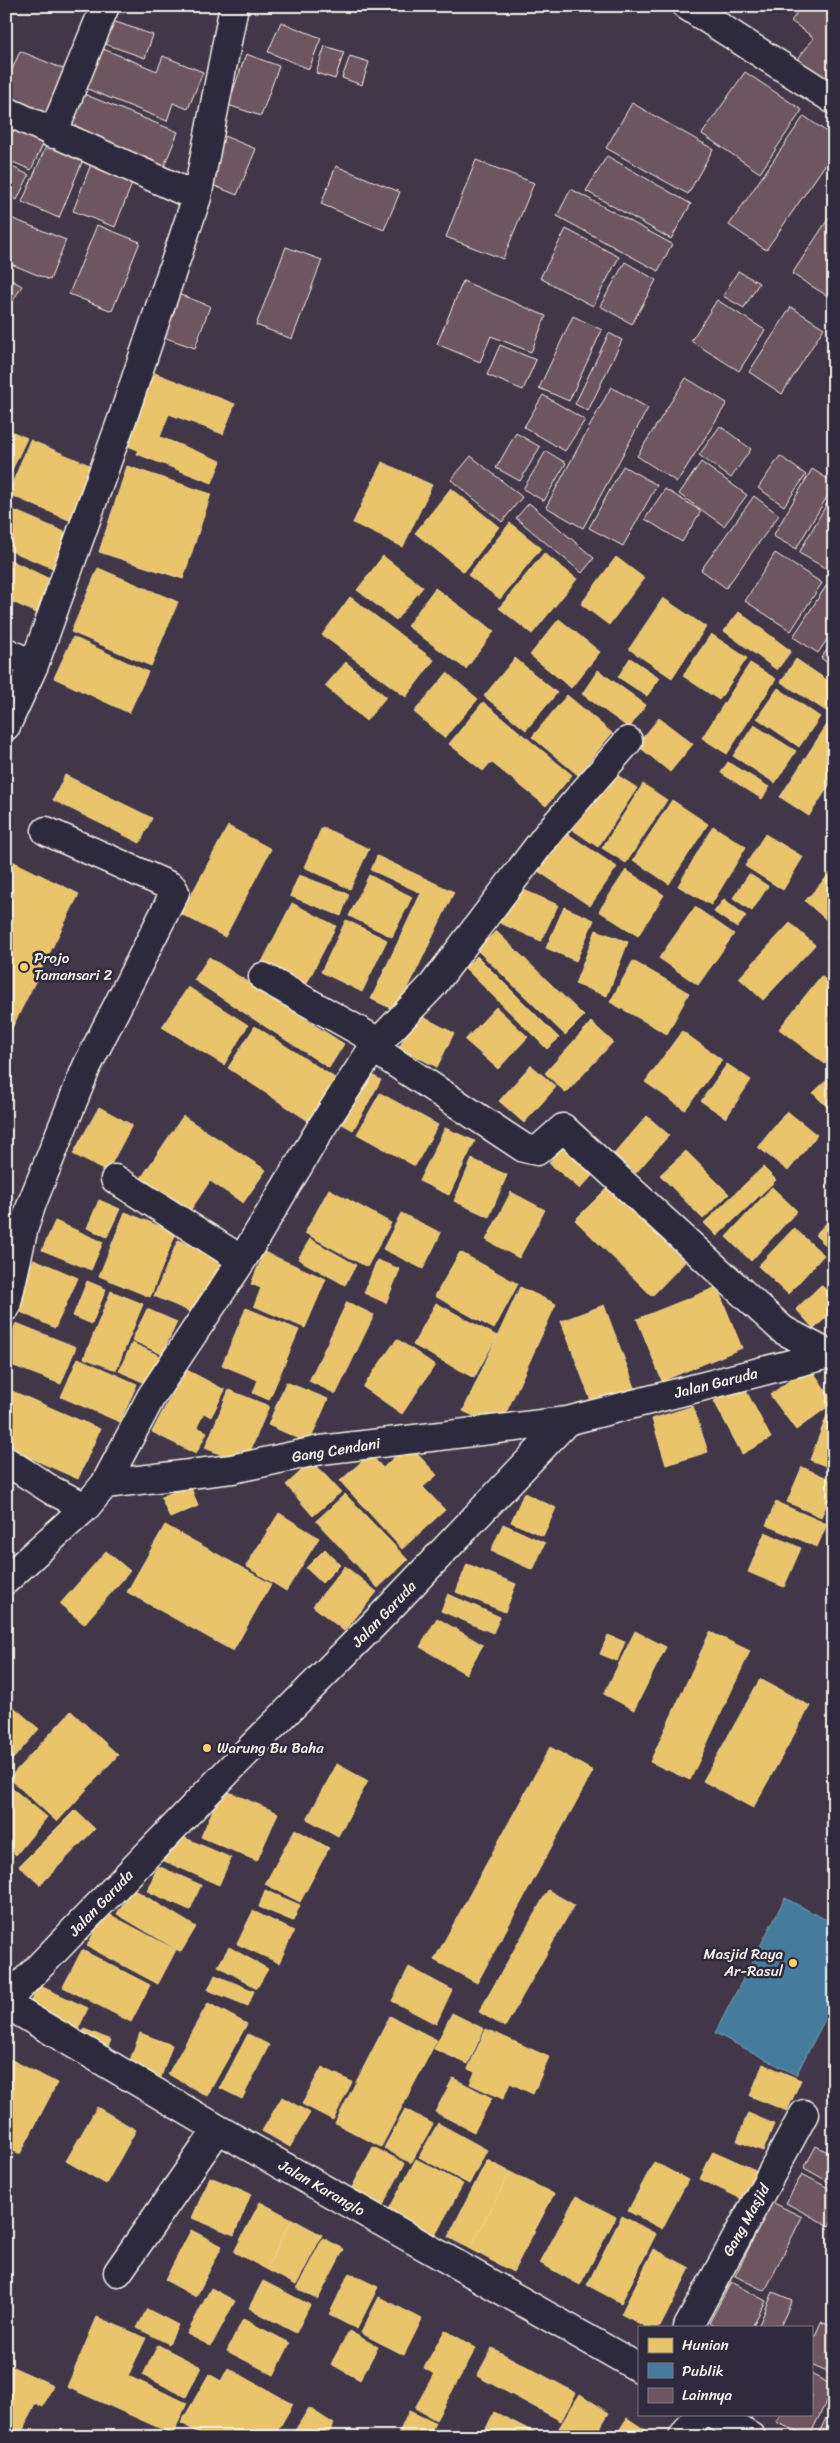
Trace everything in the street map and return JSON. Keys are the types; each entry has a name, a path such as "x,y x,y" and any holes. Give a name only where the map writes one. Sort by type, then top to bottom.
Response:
{"street":[{"path":"53,134 105,6"},
{"path":"6,726 34,665 125,411 197,197 234,6"},
{"path":"687,6 834,100"},
{"path":"6,111 53,134 197,197"},
{"path":"6,652 34,665"},
{"path":"6,1580 86,1507 105,1484 151,1397 242,1260 321,1128 376,1045 433,985 550,832 628,741"},
{"path":"6,1307 12,1245 32,1203 87,1066 175,892 172,887 46,831"},
{"path":"263,977 376,1045 524,1148 538,1151 563,1128 783,1330 833,1355"},
{"path":"115,1179 242,1260"},
{"name":"Jalan Garuda","path":"6,2002 230,1769 376,1622 567,1421 833,1355"},
{"name":"Gang Cendani","path":"105,1484 232,1469 321,1450 567,1421"},
{"path":"6,1461 53,1491 86,1507"},
{"name":"Jalan Karanglo","path":"6,2002 218,2129 638,2367"},
{"name":"Gang Masjid","path":"689,2326 804,2114"},
{"path":"118,2272 218,2129"},
{"path":"683,2437 698,2416"},
{"path":"715,2416 751,2437"}],"building: Hunian":[{"path":"152,372 235,404 223,434 169,414 160,437 221,461 212,483 137,454 138,450 125,445"},
{"path":"6,429 27,438 6,483"},
{"path":"30,440 99,469 76,523 8,494"},
{"path":"382,462 432,485 403,547 353,523"},
{"path":"127,466 211,494 183,579 99,552"},
{"path":"451,488 499,527 464,572 415,533"},
{"path":"6,507 74,536 60,571 6,549"},
{"path":"510,523 541,548 500,599 468,575"},
{"path":"544,553 577,579 532,634 499,608"},
{"path":"383,556 423,587 396,620 357,590"},
{"path":"616,557 644,578 609,625 581,604"},
{"path":"6,558 56,582 41,615 6,599"},
{"path":"98,568 178,602 151,666 71,632"},
{"path":"435,588 494,631 466,669 407,626"},
{"path":"350,597 434,660 406,697 322,635"},
{"path":"663,598 706,627 672,678 629,649"},
{"path":"739,612 791,651 777,670 724,631"},
{"path":"559,619 600,652 571,688 530,655"},
{"path":"711,634 747,658 719,700 683,676"},
{"path":"73,637 148,672 129,713 54,678"},
{"path":"515,658 557,693 526,730 484,696"},
{"path":"630,658 660,678 647,696 618,677"},
{"path":"796,659 834,685 834,716 781,682"},
{"path":"346,662 386,697 366,721 325,686"},
{"path":"750,663 776,679 727,754 702,738"},
{"path":"598,670 646,705 629,728 582,694"},
{"path":"447,673 478,699 444,738 414,712"},
{"path":"778,688 820,717 799,747 757,718"},
{"path":"567,695 612,733 578,775 532,737"},
{"path":"483,702 572,775 546,806 491,762 483,771 449,744"},
{"path":"659,718 693,744 670,772 637,745"},
{"path":"828,723 834,727 834,778 809,816 780,797"},
{"path":"754,725 796,751 775,783 733,756"},
{"path":"728,762 769,787 762,799 721,773"},
{"path":"608,769 637,788 598,847 570,828"},
{"path":"65,775 152,818 140,843 53,800"},
{"path":"643,784 667,800 626,863 602,848"},
{"path":"672,800 708,824 669,884 633,860"},
{"path":"228,826 271,849 225,937 181,914"},
{"path":"713,826 746,847 711,905 678,886"},
{"path":"322,827 369,849 350,889 304,867"},
{"path":"562,830 617,867 590,906 535,869"},
{"path":"765,834 803,857 783,890 745,866"},
{"path":"377,856 454,892 397,1011 371,999 421,893 371,870"},
{"name":"Projo Tamansari 2","path":"6,858 79,894 6,1040"},
{"path":"834,869 834,922 831,924 805,901"},
{"path":"626,870 664,895 638,936 599,911"},
{"path":"749,874 768,886 752,911 733,898"},
{"path":"299,875 349,894 341,916 290,896"},
{"path":"369,875 412,897 392,937 349,916"},
{"path":"517,887 558,905 541,941 500,923"},
{"path":"724,899 746,916 737,928 714,912"},
{"path":"292,903 336,926 306,985 262,962"},
{"path":"564,907 594,920 576,961 546,948"},
{"path":"695,907 734,934 698,985 659,958"},
{"path":"346,920 387,940 362,992 321,972"},
{"path":"790,923 815,945 763,1000 739,978"},
{"path":"834,928 834,943 826,937"},
{"path":"596,930 628,942 607,996 575,984"},
{"path":"496,931 584,1016 565,1035 477,950"},
{"path":"477,956 559,1038 547,1049 465,968"},
{"path":"209,957 344,1044 329,1068 194,980"},
{"path":"633,961 689,993 667,1034 610,1002"},
{"path":"821,976 834,986 834,1052 825,1064 779,1029"},
{"path":"188,987 248,1025 224,1065 162,1027"},
{"path":"496,1007 528,1037 498,1069 465,1040"},
{"path":"417,1014 454,1033 437,1067 399,1048"},
{"path":"591,1022 613,1042 566,1093 545,1073"},
{"path":"255,1026 338,1080 310,1122 228,1068"},
{"path":"682,1031 722,1060 685,1110 645,1082"},
{"path":"727,1064 751,1080 726,1118 701,1101"},
{"path":"531,1065 556,1087 524,1123 499,1101"},
{"path":"361,1069 381,1080 353,1130 333,1119"},
{"path":"834,1073 834,1114 813,1093"},
{"path":"380,1093 438,1125 415,1166 357,1134"},
{"path":"99,1107 132,1125 107,1172 73,1154"},
{"path":"787,1111 817,1135 788,1171 758,1147"},
{"path":"183,1116 266,1170 243,1203 210,1181 188,1214 139,1181"},
{"path":"647,1116 669,1135 636,1173 614,1154"},
{"path":"445,1128 475,1141 449,1195 419,1181"},
{"path":"566,1142 598,1169 580,1189 549,1163"},
{"path":"686,1151 729,1194 703,1219 660,1175"},
{"path":"472,1159 507,1175 489,1217 454,1201"},
{"path":"763,1167 776,1180 717,1236 704,1223"},
{"path":"608,1187 685,1262 652,1296 575,1220"},
{"path":"772,1187 797,1211 751,1261 726,1237"},
{"path":"329,1189 391,1223 367,1267 305,1233"},
{"path":"511,1192 545,1210 519,1258 486,1240"},
{"path":"99,1200 120,1209 107,1237 87,1228"},
{"path":"125,1212 176,1233 150,1297 99,1276"},
{"path":"401,1213 441,1233 423,1269 383,1249"},
{"path":"834,1215 834,1253 815,1235"},
{"path":"55,1221 103,1242 91,1270 42,1250"},
{"path":"794,1228 824,1255 788,1294 758,1266"},
{"path":"310,1239 356,1265 345,1285 298,1259"},
{"path":"178,1240 224,1260 200,1316 154,1296"},
{"path":"264,1252 326,1279 305,1328 254,1306 261,1288 251,1284"},
{"path":"460,1252 518,1284 494,1329 435,1296"},
{"path":"34,1259 78,1278 55,1328 12,1308"},
{"path":"377,1260 400,1269 386,1303 364,1293"},
{"path":"87,1281 106,1289 92,1324 73,1316"},
{"path":"821,1285 834,1297 834,1310 814,1329 796,1309"},
{"path":"520,1287 556,1304 499,1428 463,1411"},
{"path":"717,1287 742,1348 662,1381 637,1319"},
{"path":"111,1291 143,1304 116,1370 84,1358"},
{"path":"347,1302 374,1315 336,1394 309,1381"},
{"path":"436,1303 497,1336 474,1378 413,1345"},
{"path":"604,1305 637,1393 594,1409 561,1321"},
{"path":"246,1308 299,1330 269,1400 253,1393 258,1380 222,1365"},
{"path":"147,1309 177,1322 162,1354 132,1340"},
{"path":"16,1323 76,1347 61,1384 6,1363 6,1346"},
{"path":"397,1339 435,1365 402,1414 363,1387"},
{"path":"132,1343 160,1356 147,1384 119,1371"},
{"path":"78,1358 137,1384 120,1422 61,1397"},
{"path":"809,1366 834,1402 796,1430 770,1395"},
{"path":"185,1369 225,1390 211,1417 204,1413 197,1427 207,1432 196,1454 152,1432"},
{"path":"286,1382 328,1399 309,1443 268,1425"},
{"path":"743,1385 771,1438 742,1454 714,1401"},
{"path":"229,1390 269,1406 249,1454 240,1450 235,1460 205,1448"},
{"path":"12,1391 100,1429 78,1479 8,1448 13,1435 6,1431 6,1404"},
{"path":"693,1406 708,1452 666,1465 652,1419"},
{"path":"827,1415 834,1417 834,1469 810,1460"},
{"path":"408,1444 437,1475 423,1487 445,1510 402,1549 340,1481 370,1454 383,1468"},
{"path":"312,1461 341,1492 313,1516 286,1485"},
{"path":"802,1467 834,1481 834,1488 821,1517 787,1502"},
{"path":"190,1485 198,1506 170,1518 161,1497"},
{"path":"524,1493 556,1508 543,1536 511,1522"},
{"path":"345,1494 408,1560 378,1588 316,1521"},
{"path":"776,1502 827,1524 817,1547 766,1525"},
{"path":"279,1513 319,1538 286,1591 246,1566"},
{"path":"503,1524 545,1543 533,1570 491,1551"},
{"path":"165,1525 271,1584 233,1651 127,1592"},
{"path":"765,1532 801,1548 784,1587 748,1572"},
{"path":"325,1549 340,1565 322,1583 306,1568"},
{"path":"106,1551 130,1571 84,1624 60,1604"},
{"path":"467,1564 516,1584 505,1612 456,1592"},
{"path":"345,1566 377,1592 344,1631 313,1606"},
{"path":"448,1594 500,1617 493,1633 441,1611"},
{"path":"437,1618 483,1645 466,1674 420,1647"},
{"path":"635,1631 666,1647 634,1710 604,1694"},
{"path":"710,1632 750,1651 690,1780 650,1762"},
{"path":"608,1635 625,1642 617,1661 600,1654"},
{"path":"760,1679 810,1706 753,1808 703,1781"},
{"path":"6,1702 39,1729 6,1767"},
{"path":"71,1711 118,1755 57,1822 9,1778"},
{"path":"550,1747 593,1771 477,1983 434,1960"},
{"path":"337,1764 368,1781 338,1836 307,1819"},
{"path":"7,1784 47,1817 16,1855 6,1847"},
{"path":"222,1789 278,1813 257,1861 201,1837"},
{"path":"75,1810 95,1829 40,1885 19,1866"},
{"path":"295,1829 329,1848 300,1902 265,1884"},
{"path":"174,1833 231,1858 219,1885 162,1860"},
{"path":"6,1851 13,1856 6,1864"},
{"path":"158,1866 201,1885 190,1910 147,1891"},
{"path":"132,1888 196,1927 181,1952 117,1914"},
{"path":"265,1890 300,1905 293,1921 259,1907"},
{"path":"548,1890 574,1905 505,2027 479,2012"},
{"path":"253,1911 294,1931 279,1963 237,1944"},
{"path":"105,1912 176,1950 158,1984 87,1946"},
{"path":"229,1947 268,1969 257,1988 218,1966"},
{"path":"82,1950 150,1985 131,2022 63,1987"},
{"path":"409,1967 452,1990 436,2024 392,2001"},
{"path":"215,1975 254,1991 248,2006 208,1990"},
{"path":"38,1985 88,2008 75,2036 25,2014"},
{"path":"208,2003 247,2024 207,2096 168,2074"},
{"path":"452,2013 484,2029 468,2064 434,2049"},
{"path":"390,2016 437,2040 381,2147 335,2123"},
{"path":"84,2029 111,2040 105,2054 78,2044"},
{"path":"486,2029 549,2057 533,2094 510,2083 503,2099 470,2084 475,2072 468,2069"},
{"path":"140,2033 172,2045 159,2083 126,2071"},
{"path":"248,2034 269,2045 242,2099 220,2088"},
{"path":"6,2057 57,2083 20,2154 6,2147"},
{"path":"763,2064 801,2080 787,2111 750,2096"},
{"path":"322,2067 352,2082 333,2120 302,2104"},
{"path":"453,2078 492,2098 474,2132 435,2112"},
{"path":"282,2097 310,2113 290,2147 262,2131"},
{"path":"97,2107 136,2130 106,2184 66,2161"},
{"path":"405,2109 433,2124 411,2163 384,2148"},
{"path":"748,2113 774,2124 763,2151 737,2141"},
{"path":"438,2123 487,2150 469,2184 419,2157"},
{"path":"373,2147 405,2163 380,2211 348,2195"},
{"path":"713,2151 760,2172 746,2201 700,2179"},
{"path":"416,2159 463,2184 433,2239 386,2215"},
{"path":"487,2160 510,2172 470,2249 448,2237"},
{"path":"654,2162 688,2180 662,2229 628,2211"},
{"path":"510,2172 554,2194 513,2272 470,2249"},
{"path":"210,2177 251,2194 234,2235 192,2218"},
{"path":"576,2196 616,2217 580,2285 540,2263"},
{"path":"260,2202 292,2219 266,2269 234,2252"},
{"path":"622,2216 656,2234 621,2303 587,2285"},
{"path":"292,2219 322,2235 296,2285 266,2269"},
{"path":"191,2230 222,2246 196,2297 165,2280"},
{"path":"323,2238 344,2249 318,2299 297,2288"},
{"path":"654,2249 690,2268 661,2326 644,2326 621,2314"},
{"path":"349,2273 378,2287 357,2329 329,2315"},
{"path":"263,2281 310,2305 296,2333 249,2308"},
{"path":"211,2288 235,2301 211,2346 187,2334"},
{"path":"379,2297 422,2319 404,2355 361,2333"},
{"path":"147,2309 178,2325 169,2344 137,2328"},
{"path":"97,2317 146,2338 128,2376 187,2403 173,2434 67,2387"},
{"path":"243,2319 290,2343 274,2375 227,2351"},
{"path":"445,2330 476,2348 436,2420 415,2408 434,2374 424,2368"},
{"path":"349,2331 378,2347 360,2380 331,2364"},
{"path":"158,2345 201,2367 186,2397 143,2375"},
{"path":"492,2348 576,2393 561,2421 477,2376"},
{"path":"6,2364 53,2385 43,2407 35,2403 20,2437 6,2434"},
{"path":"228,2368 293,2404 274,2437 206,2437 181,2423 209,2374 221,2381"},
{"path":"580,2394 609,2413 594,2437 572,2437 559,2428"},
{"path":"309,2408 334,2424 326,2437 291,2437"},
{"path":"409,2411 435,2423 428,2437 397,2437"},
{"path":"494,2412 542,2436 482,2437"},
{"path":"627,2418 656,2437 615,2437"}],"building: Publik":[{"name":"Masjid Raya Ar-Rasul","path":"785,1898 834,1924 834,2002 796,2075 715,2033"}],"building: Lainnya":[{"path":"802,6 834,6 834,86 797,60 814,38 791,21"},
{"path":"113,21 153,35 145,58 105,44"},
{"path":"281,22 321,38 309,69 268,52"},
{"path":"325,46 344,52 335,79 316,73"},
{"path":"101,48 157,71 163,56 203,72 188,109 173,103 167,121 85,88"},
{"path":"20,51 66,70 48,114 6,96 6,84"},
{"path":"246,54 279,66 261,116 228,105"},
{"path":"350,56 369,62 362,85 342,78"},
{"path":"745,72 802,110 760,173 702,134"},
{"path":"81,93 178,132 163,169 66,131"},
{"path":"632,103 713,149 688,194 606,148"},
{"path":"804,116 834,137 834,152 766,250 729,225"},
{"path":"15,126 45,140 31,170 6,159 6,145"},
{"path":"219,134 256,149 237,195 200,180"},
{"path":"47,144 83,160 59,218 22,202"},
{"path":"607,156 691,204 671,239 586,191"},
{"path":"476,160 534,183 503,259 446,237"},
{"path":"6,164 29,175 17,200 6,195"},
{"path":"91,164 133,181 115,227 73,211"},
{"path":"336,166 400,192 384,230 321,204"},
{"path":"571,189 672,244 658,271 557,216"},
{"path":"834,210 834,300 792,274"},
{"path":"6,216 66,240 50,280 6,262"},
{"path":"97,225 140,242 112,311 69,294"},
{"path":"566,229 619,257 593,306 540,278"},
{"path":"286,247 322,260 292,339 256,325"},
{"path":"625,262 656,280 632,324 600,306"},
{"path":"738,271 759,283 744,308 723,296"},
{"path":"6,277 22,286 6,312"},
{"path":"463,281 546,316 531,352 491,336 480,362 437,344"},
{"path":"178,294 210,306 195,348 163,337"},
{"path":"717,300 765,330 739,371 691,341"},
{"path":"791,307 824,328 782,394 749,372"},
{"path":"573,316 602,330 569,401 539,388"},
{"path":"609,333 622,340 588,411 575,404"},
{"path":"500,345 536,360 523,390 487,375"},
{"path":"686,378 727,403 677,482 637,456"},
{"path":"611,387 648,408 583,528 546,507"},
{"path":"543,395 585,420 565,451 524,427"},
{"path":"720,426 751,449 731,478 699,455"},
{"path":"516,433 540,447 520,481 496,468"},
{"path":"546,451 566,463 544,501 523,489"},
{"path":"471,456 522,497 502,522 451,480"},
{"path":"780,456 806,475 784,506 758,488"},
{"path":"701,462 747,495 724,526 679,494"},
{"path":"623,466 657,485 623,546 589,528"},
{"path":"812,469 834,483 834,485 796,549 773,536"},
{"path":"665,489 701,511 682,542 645,519"},
{"path":"834,491 834,556 827,569 799,553"},
{"path":"754,496 779,515 726,588 701,570"},
{"path":"529,503 594,558 582,573 516,518"},
{"path":"775,553 822,583 791,631 745,601"},
{"path":"834,563 834,575 828,572"},
{"path":"826,586 834,591 834,629 818,653 793,637"},
{"path":"834,640 834,668 821,658"},
{"path":"816,2146 834,2155 834,2178 831,2183 804,2168"},
{"path":"802,2174 834,2191 834,2217 829,2226 786,2203"},
{"path":"772,2202 802,2217 765,2291 735,2276"},
{"path":"731,2282 766,2301 753,2326 714,2326 709,2323"},
{"path":"773,2292 792,2300 780,2326 758,2326"},
{"path":"821,2322 834,2327 834,2375 812,2365 812,2343"},
{"path":"812,2375 834,2386 809,2437 776,2422 779,2416 812,2416"},
{"path":"834,2402 834,2418 827,2415"},
{"path":"729,2416 752,2416 747,2429"},
{"path":"826,2418 834,2422 834,2437 817,2437"}],"place":[{"name":"Projo Tamansari 2","path":"24,967"},
{"name":"Warung Bu Baha","path":"207,1748"},
{"name":"Masjid Raya Ar-Rasul","path":"793,1963"}]}
